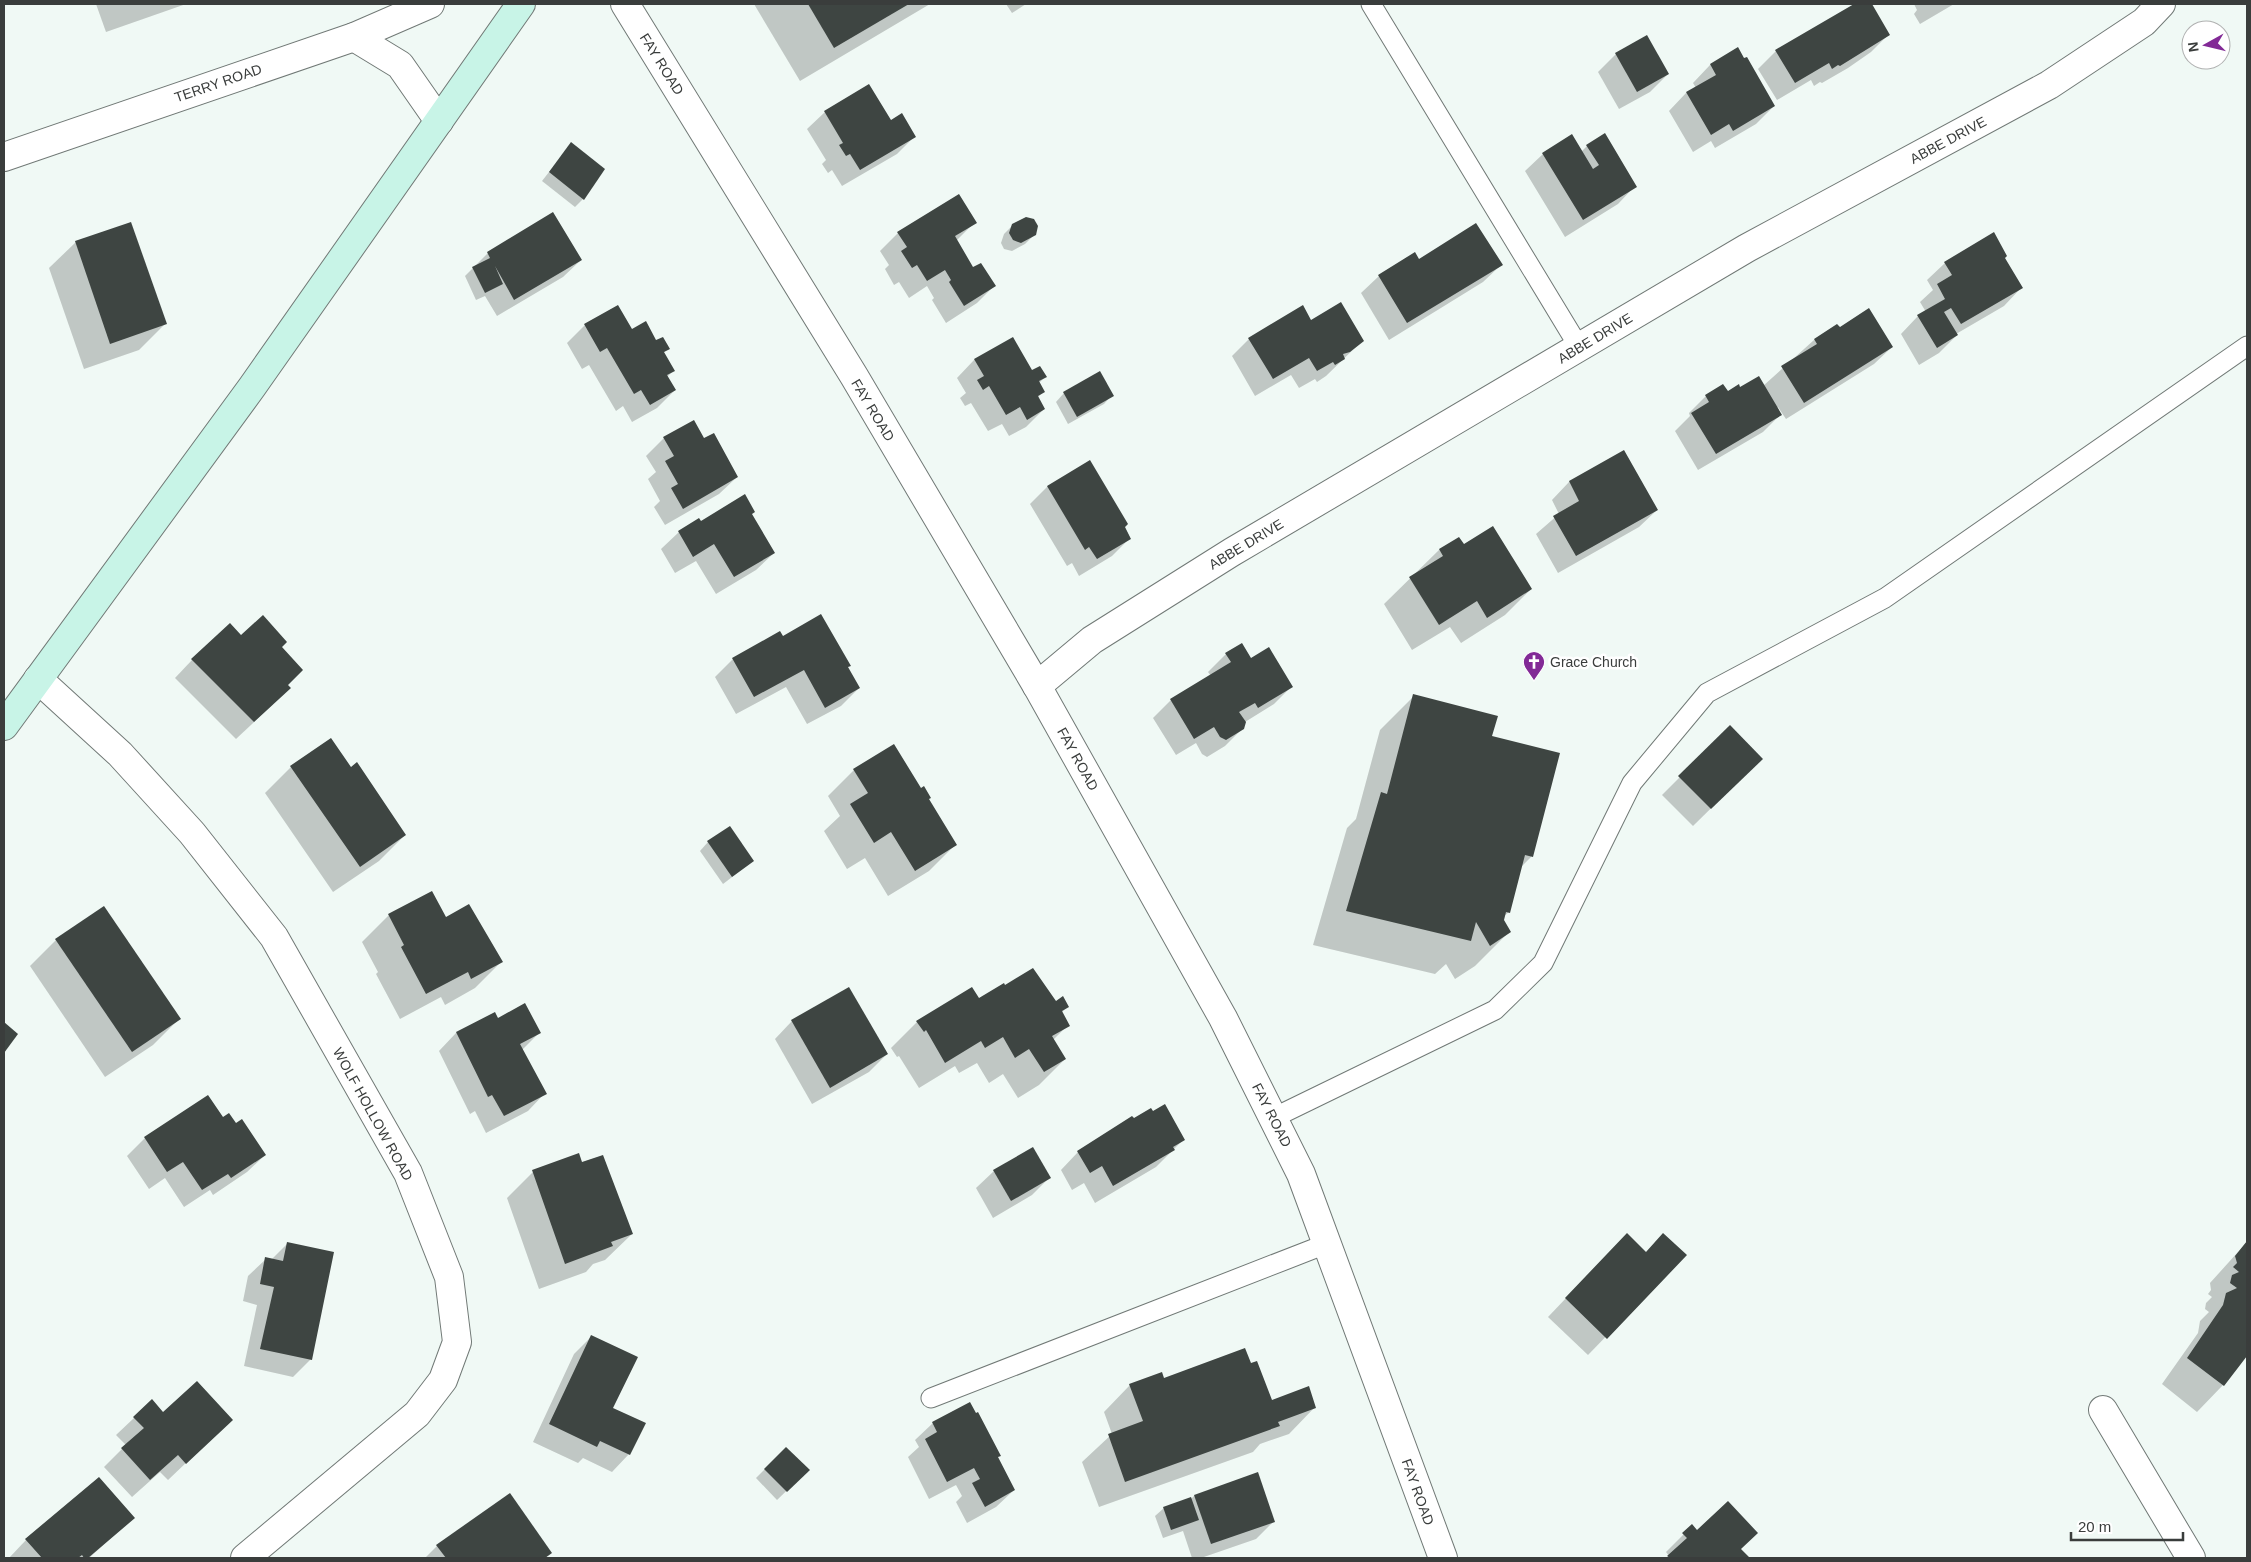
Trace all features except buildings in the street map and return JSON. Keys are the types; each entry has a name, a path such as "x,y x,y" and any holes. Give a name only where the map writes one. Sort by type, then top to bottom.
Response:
{"main road":[{"path":"4,726 252,387 521,4"}],"street":[{"name":"TERRY ROAD","path":"4,157 354,37 430,4"},
{"name":"FAY ROAD","path":"625,4 848,368 1037,686 1223,1018 1301,1174 1443,1558"},
{"name":"ABBE DRIVE","path":"1037,686 1092,640 1232,552 1747,248 2049,85 2144,22 2161,4"},
{"path":"354,37 400,66 439,121"},
{"name":"WOLF HOLLOW ROAD","path":"38,679 120,754 192,833 274,937 408,1174 450,1276 457,1342 443,1380 417,1414 245,1558"},
{"path":"2103,1410 2191,1558"}],"lane":[{"path":"1371,4 1579,347"},
{"path":"1273,1118 1495,1010 1536,970 1543,963 1632,783 1707,693 1885,598 2247,346"},
{"path":"931,1398 1326,1244"}],"place":[{"name":"Grace Church","path":"1534,681"}]}
